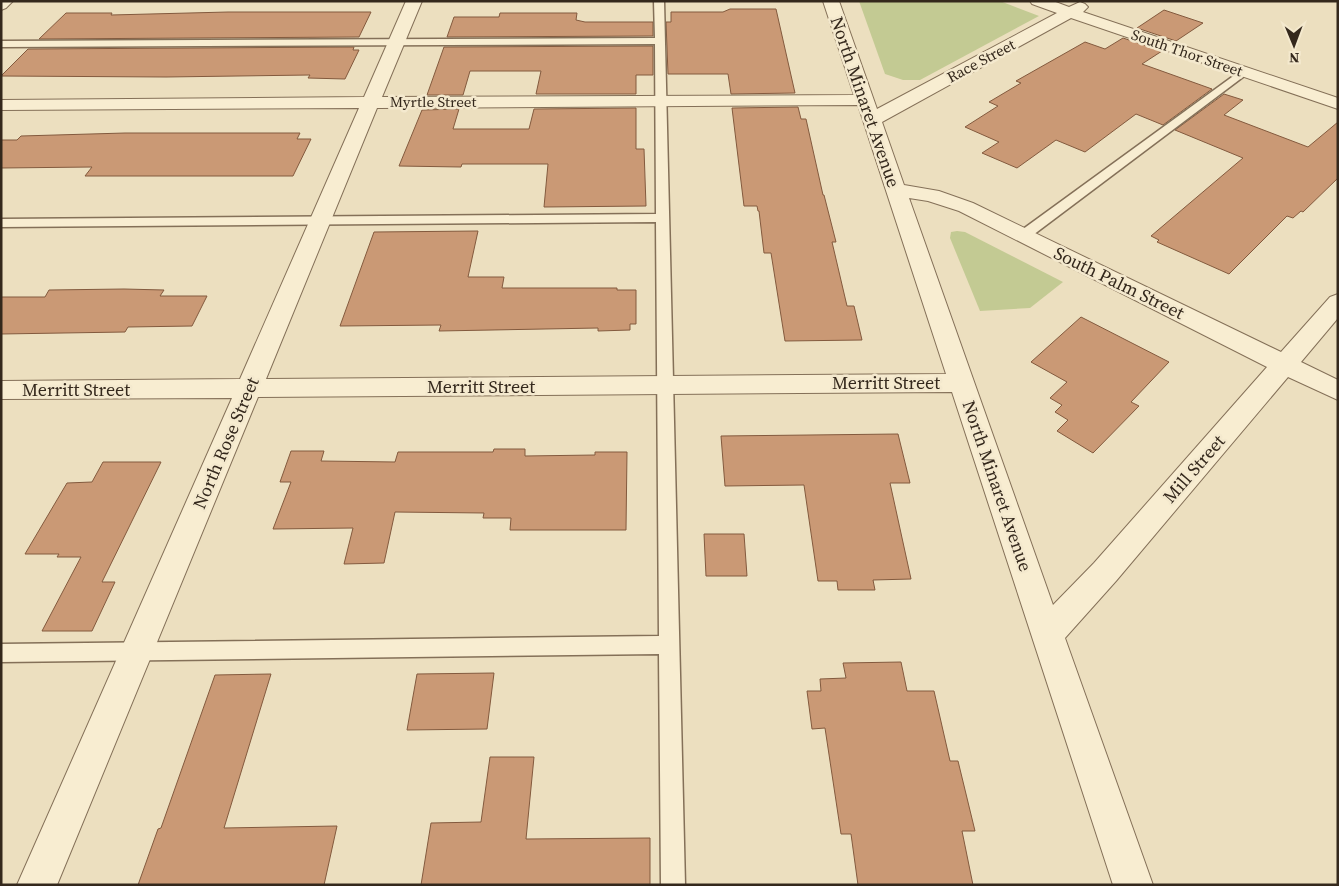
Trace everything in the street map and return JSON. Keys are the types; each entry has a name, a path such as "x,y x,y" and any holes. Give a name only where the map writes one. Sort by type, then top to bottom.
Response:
{"street":[{"path":"1,5 6,1"},
{"name":"North Rose Street","path":"37,885 414,1"},
{"name":"North Minaret Avenue","path":"831,1 1133,885"},
{"name":"South Thor Street","path":"1037,1 1338,104"},
{"name":"Race Street","path":"868,110 1070,13 1090,1"},
{"name":"Myrtle Street","path":"1,105 661,101 868,110"},
{"name":"South Palm Street","path":"895,190 920,193 953,201 1338,391"},
{"name":"Mill Street","path":"1047,634 1111,564 1338,302"},
{"name":"Merritt Street","path":"1,390 961,383"}],"lane":[{"path":"659,1 673,885"},
{"path":"1,44 660,41"},
{"path":"1024,236 1243,72"},
{"path":"1,223 662,218"},
{"path":"1,653 669,645"}],"green space":[{"path":"859,1 1000,1 1039,16 920,80 903,80 885,74"},
{"path":"951,232 965,232 1063,282 1030,308 980,311 950,238"}],"building":[{"path":"730,9 776,9 795,93 731,94 728,74 668,74 666,22 671,22 671,12 723,12"},
{"path":"1164,10 1203,23 1176,41 1137,28"},
{"path":"228,12 371,12 359,37 39,39 66,13 112,13 111,15"},
{"path":"500,13 577,13 576,20 585,22 653,22 653,36 447,37 454,17 499,17"},
{"path":"1123,38 1162,51 1142,64 1212,89 1163,125 1136,114 1085,152 1056,140 1017,168 982,153 999,142 965,127 998,106 989,102 1021,83 1016,81 1085,42 1105,49"},
{"path":"653,46 653,75 636,75 636,94 536,94 541,71 470,71 463,95 427,95 444,47"},
{"path":"354,47 353,50 359,50 345,79 308,78 310,75 166,77 1,76 28,49"},
{"path":"1224,94 1243,100 1224,115 1308,147 1338,122 1338,178 1303,212 1301,211 1293,218 1287,216 1229,274 1157,242 1159,240 1151,236 1243,158 1175,130"},
{"path":"798,107 801,119 806,119 836,242 832,242 847,306 854,306 862,340 785,341 771,253 764,253 759,211 757,206 744,206 732,108"},
{"path":"636,108 636,149 644,149 646,206 544,207 548,164 462,164 461,167 399,166 422,110 459,109 453,129 529,129 534,109"},
{"path":"125,133 300,133 297,139 311,139 293,176 85,176 92,167 1,168 1,140 17,140 21,136"},
{"path":"478,231 468,277 504,277 502,288 617,288 617,290 636,290 636,324 630,324 630,330 598,331 598,328 439,331 441,325 340,326 374,232"},
{"path":"49,290 164,290 160,296 207,296 192,326 128,327 125,332 1,334 1,297 45,297"},
{"path":"1081,317 1169,362 1131,402 1139,406 1093,453 1057,431 1068,420 1055,412 1062,405 1050,398 1067,382 1031,362"},
{"path":"898,434 910,483 890,483 911,579 873,580 875,590 838,590 837,581 818,581 804,485 725,486 721,436"},
{"path":"494,449 525,449 525,456 595,455 595,452 627,452 626,530 510,530 511,518 483,518 484,513 395,512 384,563 344,564 353,528 273,529 291,482 280,482 291,451 324,451 321,461 395,462 398,452 493,452"},
{"path":"103,462 161,462 102,582 115,582 92,631 42,631 81,557 57,557 59,554 25,554 67,483 92,482"},
{"path":"704,534 744,534 747,576 706,576"},
{"path":"901,662 907,691 934,691 950,761 958,761 975,831 962,831 973,885 858,885 851,834 841,834 825,728 812,729 807,691 821,691 820,679 846,678 843,663"},
{"path":"494,673 487,729 407,730 417,674"},
{"path":"271,674 224,828 337,826 324,885 138,885 158,829 161,828 215,675"},
{"path":"490,757 534,757 526,839 650,838 650,885 421,885 431,823 481,822"}]}
